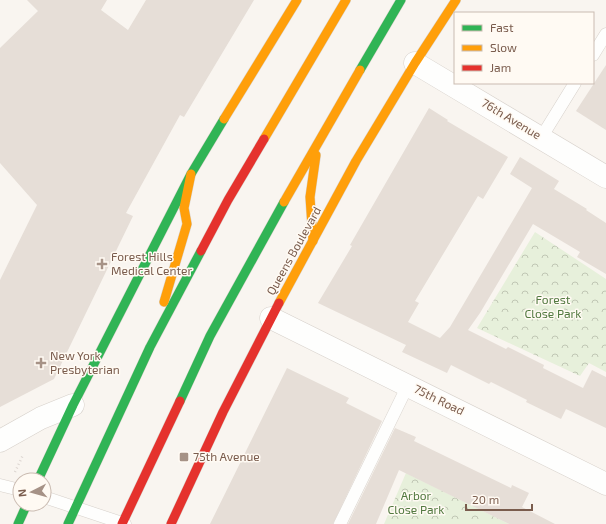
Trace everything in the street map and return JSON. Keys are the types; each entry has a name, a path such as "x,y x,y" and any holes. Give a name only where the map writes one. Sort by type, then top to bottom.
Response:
{"main road":[{"path":"42,472 73,405 191,174 297,0"},
{"path":"68,524 150,347 228,200 346,0"},
{"path":"123,524 210,336 319,140 401,0"},
{"name":"Queens Boulevard","path":"171,524 223,412 271,318 356,161 415,63 456,0"},
{"path":"313,242 310,197 319,140"},
{"path":"150,347 187,224 184,208 191,174"},
{"path":"18,524 23,512"}],"street":[{"name":"76th Avenue","path":"415,63 606,177"},
{"name":"75th Road","path":"271,318 606,484"},
{"path":"0,441 41,418 73,405"}],"lane":[{"path":"594,53 606,34"},
{"path":"541,138 574,84"},
{"path":"340,524 408,385"},
{"path":"0,485 12,488"},
{"path":"52,500 123,524"}],"green space":[{"name":"Forest Close Park","path":"535,232 606,279 606,372 589,363 580,376 477,328"},
{"name":"Arbor Close Park","path":"406,473 509,524 384,524"}],"building":[{"path":"27,0 107,0 101,10 128,30 146,0 254,0 184,117 180,115 126,213 133,216 54,379 0,407 0,280 37,205 0,163 0,48 38,11"},
{"path":"606,65 606,130 576,111"},
{"path":"429,108 448,120 447,121 508,157 483,199 478,196 415,301 419,303 408,322 440,338 450,327 532,188 510,174 520,157 559,181 554,189 587,209 586,210 606,223 606,274 577,257 580,252 533,224 480,313 468,330 506,349 508,347 544,365 543,368 583,388 592,370 606,377 606,428 566,409 561,419 526,402 527,400 491,382 489,384 451,365 447,373 402,352 406,345 318,303 352,246 350,245"},
{"path":"287,368 349,398 346,403 382,421 333,524 210,524"},
{"path":"395,428 416,437 414,441 511,488 512,485 529,493 522,507 555,524 509,524 399,470 376,524 348,524"}],"traffic: fast":[{"path":"360,70 401,0"},
{"path":"42,472 73,405 191,174 224,119"},
{"path":"180,401 210,336 284,202"},
{"path":"68,524 150,347 201,251"},
{"path":"18,524 23,512"}],"traffic: slow":[{"path":"224,119 297,0"},
{"path":"264,139 346,0"},
{"path":"279,303 356,161 415,63 456,0"},
{"path":"284,202 360,70"},
{"path":"313,241 310,197 316,155"},
{"path":"164,302 187,224 184,208 191,174"}],"traffic: jam":[{"path":"201,251 228,200 264,139"},
{"path":"171,524 223,412 279,303"},
{"path":"122,524 180,401"}],"place":[{"name":"Forest Hills Medical Center","path":"102,264"},
{"name":"New York Presbyterian","path":"41,363"},
{"name":"75th Avenue","path":"184,457"}]}
